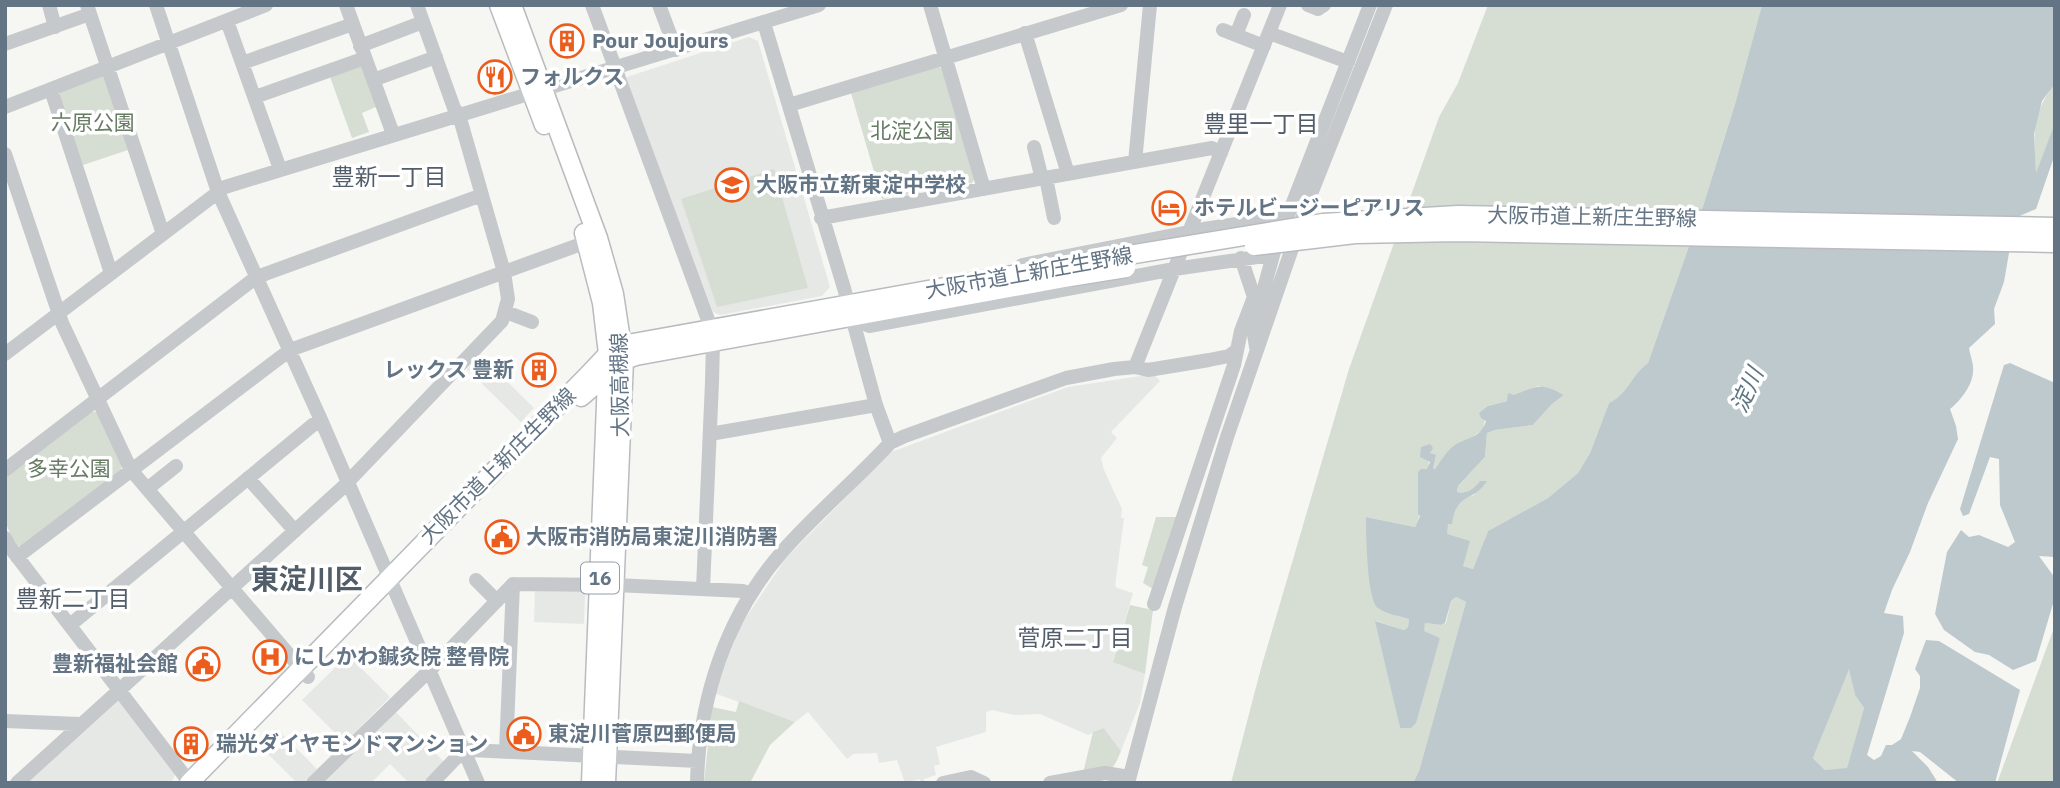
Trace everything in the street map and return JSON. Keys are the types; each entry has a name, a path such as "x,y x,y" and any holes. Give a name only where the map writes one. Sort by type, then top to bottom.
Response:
{"main road":[{"name":"大阪高槻線","path":"499,5 538,91"},
{"name":"大阪高槻線","path":"512,5 538,91 593,240 602,303 618,353 599,756 591,783"},
{"name":"大阪市道上新庄生野線","path":"618,353 636,356 712,335 850,312 1323,223 1433,216 1665,218 2055,227"},
{"name":"大阪市道上新庄生野線","path":"1069,271 1355,234 1499,232 2055,243"},
{"name":"大阪市道上新庄生野線","path":"391,583 608,373 618,353"},
{"name":"大阪市道上新庄生野線","path":"189,783 304,673 618,353"},
{"name":"大阪高槻線","path":"607,586 608,373"},
{"name":"大阪市道上新庄生野線","path":"206,783 304,673"},
{"name":"大阪高槻線","path":"599,756 606,783"}],"street":[{"path":"49,5 55,27"},
{"path":"156,5 218,192 321,420 478,783"},
{"path":"5,107 227,21 246,9 266,5"},
{"path":"346,5 393,134"},
{"path":"17,783 348,483 499,326 506,312 508,299 504,272 459,115 454,108 417,5"},
{"path":"592,5 712,335 703,589"},
{"path":"659,5 676,50"},
{"path":"5,354 225,187 819,5"},
{"path":"930,5 984,189"},
{"path":"789,105 1105,7 1121,5"},
{"path":"1135,162 1150,5"},
{"path":"1135,367 1280,5"},
{"path":"1308,5 1318,9 1324,5"},
{"path":"1256,352 1253,328 1272,255 1370,5"},
{"path":"1050,783 1085,779 1105,773 1129,780 1202,514 1309,199 1386,5"},
{"path":"5,44 55,27 89,10 163,234"},
{"path":"1244,15 1230,32 1348,62"},
{"path":"227,21 280,169"},
{"path":"255,97 363,52 423,22"},
{"path":"764,23 876,405 890,443"},
{"path":"242,63 352,24"},
{"path":"1025,33 1068,174"},
{"path":"373,80 436,57"},
{"path":"51,90 111,273"},
{"path":"1034,147 1054,218"},
{"path":"821,218 1213,148 1221,153"},
{"path":"5,154 62,323 131,470 304,673"},
{"path":"5,470 257,278 482,195"},
{"path":"850,312 859,296 1190,232 1288,216"},
{"path":"17,557 290,350 593,240"},
{"path":"850,312 869,326 1174,269 1272,255"},
{"path":"1154,604 1234,365 1254,296 1241,258"},
{"path":"506,312 531,322"},
{"path":"696,783 702,719 711,683 728,637 751,594 790,543 890,443 1066,378 1135,367 1148,370 1229,356 1236,351"},
{"path":"710,434 876,405"},
{"path":"70,625 321,420"},
{"path":"147,489 176,466"},
{"path":"248,478 295,531"},
{"path":"1185,506 1202,514"},
{"path":"5,538 189,783"},
{"path":"476,580 497,601"},
{"path":"506,751 513,584"},
{"path":"313,783 513,584 703,589 743,591 751,594"},
{"path":"5,721 80,724"},
{"path":"432,783 456,758 475,750 697,761"},
{"path":"943,783 971,777 984,783"}],"shaded area":[{"name":"大阪市立新東淀中学校","path":"749,37 758,41 830,287 822,296 720,315 713,312 626,82 627,77"},
{"path":"480,355 534,408 521,422 467,369"},
{"path":"1154,374 1160,381 1111,432 1117,438 1101,458 1122,509 1121,518 1124,518 1115,586 1133,593 1113,661 1145,674 1140,703 1121,751 1104,728 1088,735 1040,714 1014,715 992,710 986,712 986,732 936,747 940,764 934,766 936,775 924,779 924,783 921,783 920,779 905,783 897,760 879,763 877,753 853,754 847,759 808,712 795,722 714,693 741,625 786,558 891,452 1068,387"},
{"path":"535,588 581,590 585,595 584,624 534,622"},
{"path":"348,655 390,697 340,747 333,740 337,735 302,700"},
{"path":"116,701 122,701 176,773 171,783 27,783"},
{"path":"394,710 444,762 423,783 409,783 390,764 371,783 320,783"},
{"path":"276,728 317,769 303,783 297,783 259,745"}],"green space":[{"path":"1488,5 1762,5 1703,206 1648,363 1621,394 1609,403 1590,453 1578,473 1548,498 1488,531 1473,569 1463,566 1448,539 1446,529 1450,516 1463,500 1474,495 1480,481 1464,492 1457,492 1458,486 1485,457 1487,433 1533,425 1564,395 1538,386 1507,401 1488,406 1483,429 1435,469 1429,444 1426,486 1415,527 1366,517 1379,609 1409,619 1408,627 1404,630 1376,621 1400,728 1440,638 1423,631 1425,623 1446,623 1451,601 1456,597 1466,602 1419,771 1413,783 1231,783 1261,668 1349,369 1439,117 1458,83"},
{"path":"363,66 378,106 362,113 369,132 352,138 329,74"},
{"name":"北淀公園","path":"937,66 943,69 975,178 972,183 882,199 851,93"},
{"name":"六原公園","path":"100,75 106,77 131,149 80,166 59,92"},
{"path":"2055,84 2055,123 2036,175 2037,116"},
{"path":"774,169 808,288 717,307 681,199"},
{"name":"多幸公園","path":"91,411 97,412 122,466 120,472 22,547 15,545 5,521 5,477"},
{"path":"1156,517 1179,517 1153,589 1143,583 1148,567 1142,565"},
{"path":"1130,605 1153,610 1145,674 1113,662"},
{"path":"2055,625 2055,783 1997,783"},
{"path":"1849,667 1855,695 1864,708 1847,769 1825,770 1813,758"},
{"path":"739,701 795,722 770,745 750,783 704,783 712,707 736,712"},
{"path":"1104,728 1121,751 1118,759 1108,771 1083,773 1093,732"}],"water":[{"name":"淀川","path":"1762,5 2055,5 2055,84 2042,101 2034,134 2036,173 2055,123 2055,154 2036,209 2015,218 2004,282 1994,309 1995,324 1969,348 1973,368 1971,382 1962,397 1950,409 1958,439 1928,503 1884,613 1903,616 1904,633 1867,755 1874,760 1881,756 1886,745 1892,745 1901,739 1920,688 1920,676 1915,669 1926,640 1939,641 2020,690 1995,783 1959,783 1920,752 1912,751 1928,767 1938,783 1413,783 1419,771 1466,602 1456,597 1451,601 1445,623 1425,623 1424,631 1440,638 1416,723 1411,728 1400,728 1375,621 1404,630 1408,627 1409,619 1385,612 1374,602 1368,566 1366,517 1415,527 1420,516 1418,472 1427,469 1430,462 1420,457 1421,447 1430,444 1433,448 1430,453 1436,455 1435,469 1452,447 1481,431 1486,421 1479,413 1488,406 1507,401 1508,393 1514,395 1544,387 1564,395 1533,425 1487,433 1485,457 1458,486 1457,492 1468,491 1480,481 1487,481 1482,488 1461,502 1452,524 1448,524 1447,534 1470,541 1463,566 1473,569 1488,531 1548,498 1578,473 1590,453 1609,403 1621,394 1648,363 1703,206","holes":["1849,669 1855,695 1864,708 1847,768 1825,770 1813,758"]},
{"path":"2010,363 2055,383 2055,557 2039,556 2055,578 2055,597 2036,661 2013,670 1989,655 1975,652 1944,630 1935,614 1947,552 1961,530 1969,537 1979,535 2008,547 2015,542 2000,505 1999,459 1990,457 1969,514 1963,516 1960,509 2004,365"}],"place":[{"name":"Pour Joujours","path":"567,41"},
{"name":"フォルクス","path":"495,77"},
{"name":"大阪市立新東淀中学校","path":"732,185"},
{"name":"ホテルビージーピアリス","path":"1169,208"},
{"name":"レックス 豊新","path":"539,370"},
{"name":"大阪市消防局東淀川消防署","path":"502,537"},
{"name":"にしかわ鍼灸院 整骨院","path":"270,657"},
{"name":"豊新福祉会館","path":"203,664"},
{"name":"東淀川菅原四郵便局","path":"524,734"},
{"name":"瑞光ダイヤモンドマンション","path":"191,744"}],"district":[{"name":"豊里一丁目","path":"1261,124"},
{"name":"豊新一丁目","path":"389,177"},
{"name":"東淀川区","path":"307,579"},
{"name":"豊新二丁目","path":"73,599"},
{"name":"菅原二丁目","path":"1075,638"}]}
